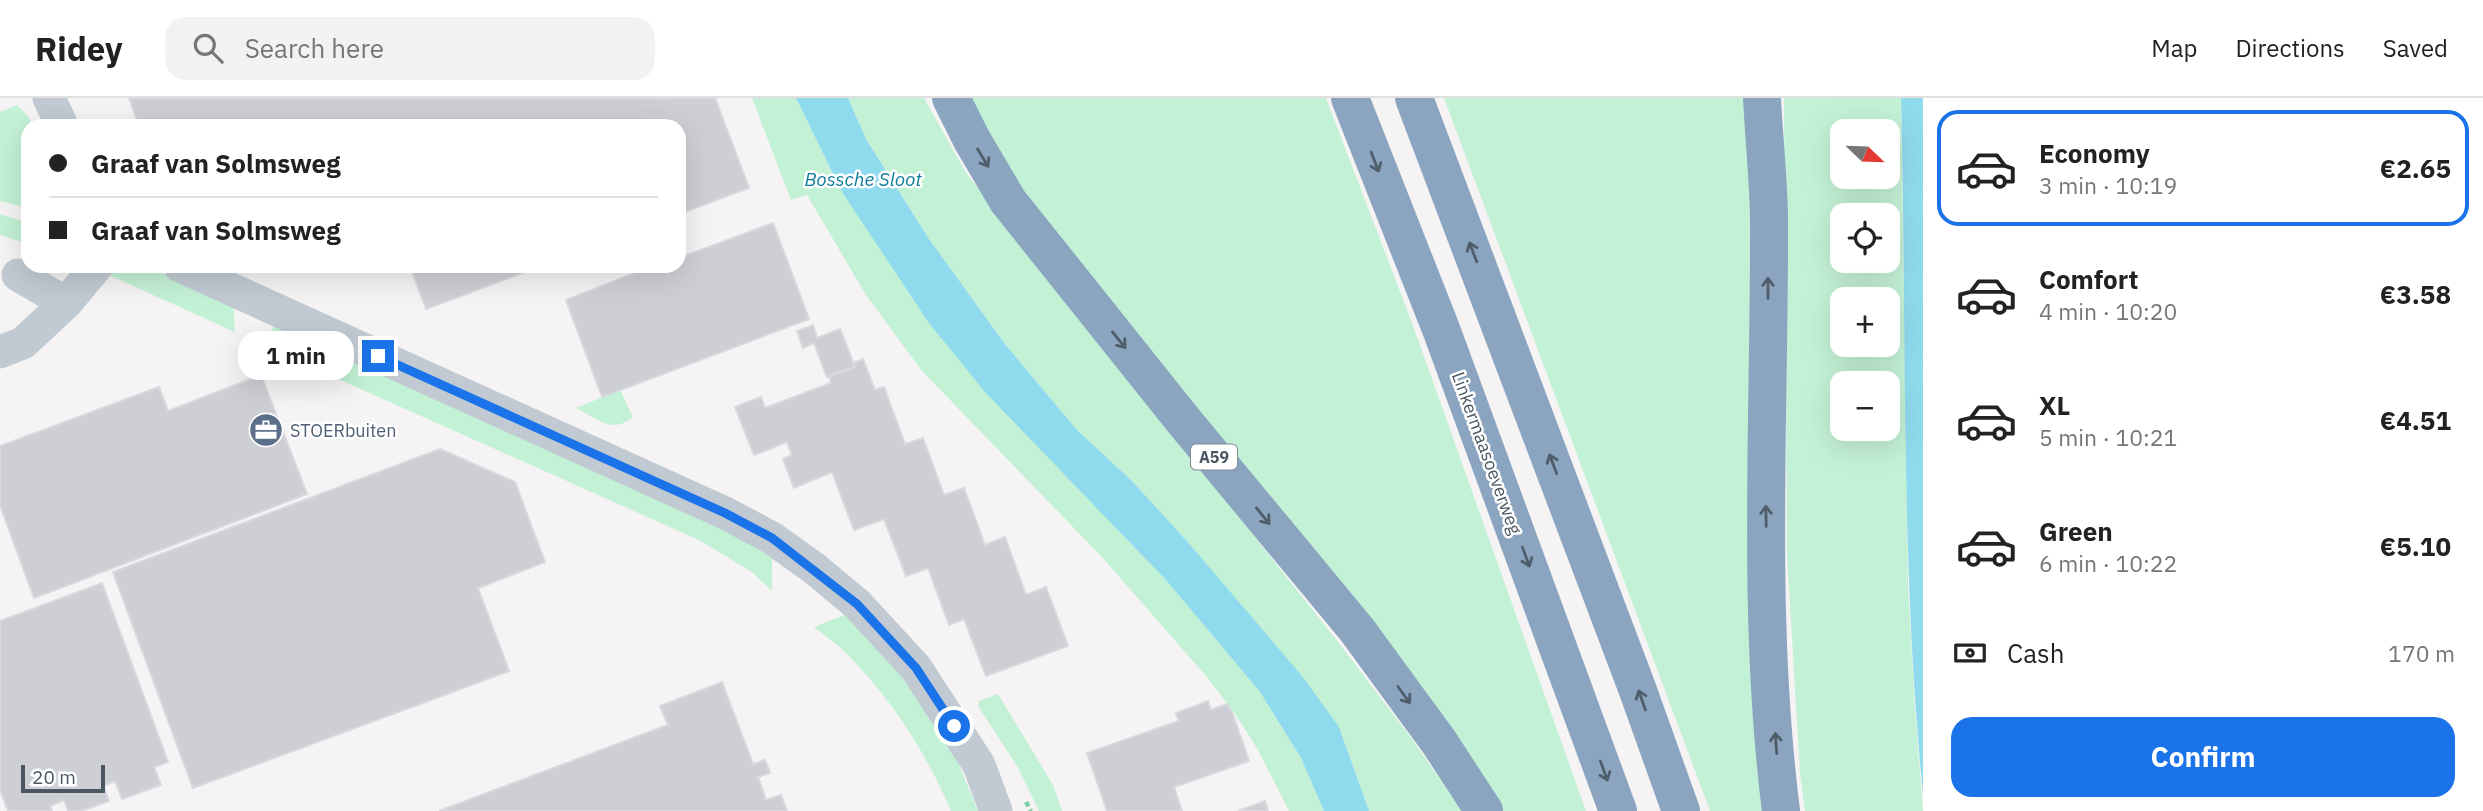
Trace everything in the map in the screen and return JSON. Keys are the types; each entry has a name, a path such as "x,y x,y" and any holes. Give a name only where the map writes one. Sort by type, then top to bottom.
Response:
{"highway":[{"name":"A59","path":"951,98 1008,201 1183,420 1357,631 1439,743 1484,811"},
{"name":"Linkermaasoeverweg","path":"1350,98 1441,329 1618,811"},
{"path":"1414,98 1623,649 1681,811"},
{"path":"1762,98 1769,212 1765,488 1769,646 1781,811"}],"street":[{"path":"49,98 59,119"},
{"path":"0,352 23,343 66,303 91,273"},
{"path":"195,273 725,513 772,538 857,604 916,668 979,765 996,811"},
{"path":"18,275 66,303"}],"green space":[{"path":"752,98 796,98 842,192 1108,519 1166,580 1260,692 1301,758 1324,811 1289,811 1258,750 1234,712 1206,676 1102,557 922,371 866,295 807,195 791,200"},
{"path":"848,98 924,98 966,173 1338,642 1412,739 1462,811 1369,811 1339,727 1186,540 1132,481 1077,430 1005,344 929,239 866,139"},
{"path":"962,98 1326,98 1412,323 1586,811 1496,811 1011,183"},
{"path":"1444,98 1751,98 1773,811 1710,811"},
{"path":"1784,98 1901,98 1908,584 1923,811 1805,811 1800,773 1787,553"},
{"path":"17,105 29,119 21,119 21,206 0,201 0,112"},
{"path":"0,214 21,221 21,242 0,235"},
{"path":"162,273 233,305 235,332 109,275"},
{"path":"275,324 689,511 772,555 772,591 752,572 699,540 262,345"},
{"path":"620,390 633,417 618,425 605,423 576,408"},
{"path":"847,614 896,667 957,760 978,811 951,811 931,769 893,708 847,654 814,627"},
{"path":"998,694 1053,785 1062,811 1039,811 1017,766 978,706 979,701"}],"water":[{"name":"Bossche Sloot","path":"796,98 848,98 866,139 929,239 1005,344 1077,430 1132,481 1186,540 1302,676 1339,727 1369,811 1324,811 1301,758 1260,692 1166,580 985,392 929,323 842,192"},
{"path":"1901,98 1923,98 1923,795 1908,534"}],"building":[{"path":"129,98 715,98 749,188 686,211 686,119 136,119"},
{"path":"773,223 809,319 602,397 566,300 635,273 686,273 686,255"},
{"path":"413,273 522,273 426,309"},
{"path":"813,325 817,338 840,329 855,367 827,377 814,343 803,348 797,331"},
{"path":"863,359 875,390 884,387 905,444 923,438 944,495 964,488 985,545 1005,537 1026,595 1046,587 1068,646 986,676 964,619 949,625 928,568 906,576 884,519 854,530 832,472 794,488 783,459 792,455 787,442 754,455 735,407 761,397 765,408 831,383 829,376 855,367 853,363"},
{"path":"261,375 307,494 34,598 0,505 0,446 159,387 168,411"},
{"path":"440,449 515,482 545,562 478,588 509,671 193,788 113,572"},
{"path":"102,583 168,762 154,767 161,785 122,799 115,781 103,786 109,801 81,811 68,811 64,800 50,806 52,811 8,811 0,790 0,621"},
{"path":"722,682 753,764 765,760 770,773 758,777 766,800 781,795 787,811 439,811 668,725 660,706"},
{"path":"1208,701 1211,710 1227,704 1249,761 1174,787 1182,811 1107,811 1087,753 1179,721 1176,713"},
{"path":"1265,801 1268,811 1238,811"}],"place":[{"name":"STOERbuiten","path":"266,430"}],"route":[{"path":"378,356 725,513 772,538 857,604 916,668 954,726"}]}
